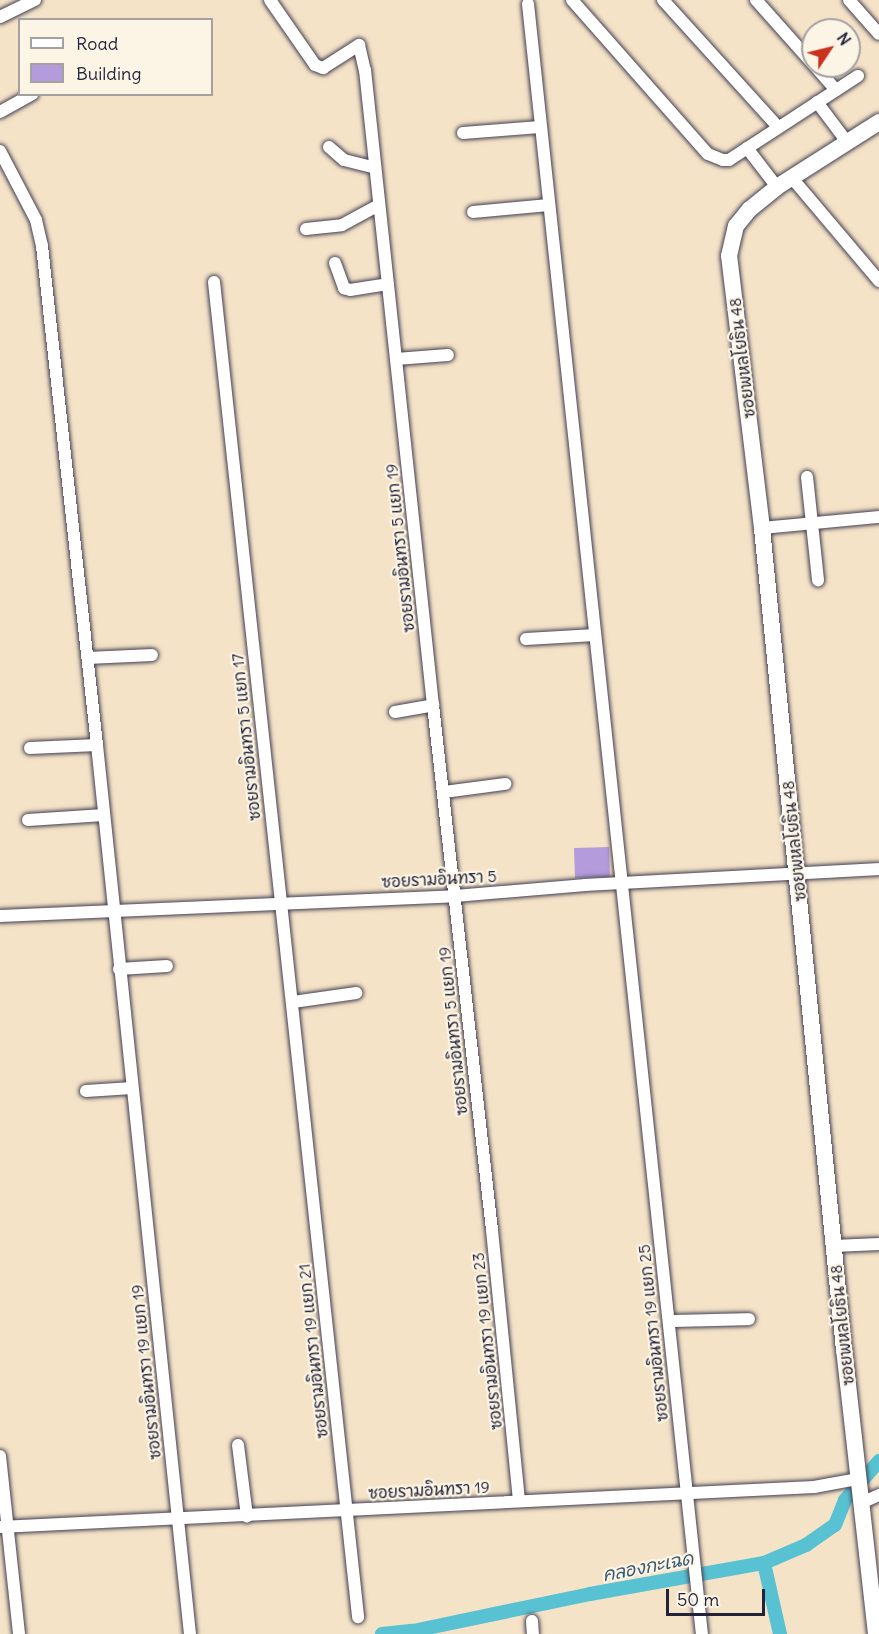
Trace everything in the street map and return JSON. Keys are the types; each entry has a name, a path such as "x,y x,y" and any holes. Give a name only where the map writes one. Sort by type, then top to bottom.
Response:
{"street":[{"path":"0,17 35,0"},
{"name":"ซอยรามอินทรา 5 แยก 19","path":"270,0 315,65 323,68 359,45 365,70 432,705 444,792 486,1177"},
{"path":"572,0 708,154 715,158 729,160 855,78"},
{"path":"663,0 778,127"},
{"path":"756,0 801,50"},
{"path":"849,0 879,34"},
{"path":"528,4 621,883"},
{"path":"825,78 836,90"},
{"path":"0,112 28,96"},
{"path":"817,102 847,142"},
{"name":"ซอยพหลโยธิน 48","path":"876,1634 858,1479 762,528 729,256 736,226 750,209 777,187 879,122"},
{"path":"463,134 540,127"},
{"path":"328,147 344,160 375,168"},
{"path":"747,148 777,187"},
{"name":"ซอยรามอินทรา 19 แยก 19","path":"0,151 36,220 42,246 98,746 119,969 190,1634"},
{"path":"792,178 879,281"},
{"path":"306,229 342,225 379,205"},
{"path":"473,212 549,205"},
{"path":"335,263 344,288 350,290 388,284"},
{"name":"ซอยรามอินทรา 5 แยก 17","path":"214,282 280,903 313,1187"},
{"path":"396,359 448,355"},
{"path":"807,477 819,580"},
{"path":"762,528 879,517"},
{"path":"526,639 595,635"},
{"path":"88,658 152,655"},
{"path":"395,711 432,705"},
{"path":"30,748 98,746"},
{"path":"444,792 505,784"},
{"path":"28,820 104,815"},
{"name":"ซอยรามอินทรา 5","path":"0,916 454,896 621,883 879,869"},
{"name":"ซอยรามอินทรา 19 แยก 25","path":"621,883 702,1634"},
{"path":"119,969 166,966"},
{"path":"293,1002 356,993"},
{"path":"86,1091 132,1088"},
{"name":"ซอยรามอินทรา 19 แยก 23","path":"486,1177 519,1501"},
{"name":"ซอยรามอินทรา 19 แยก 21","path":"313,1187 358,1617"},
{"path":"834,1246 879,1244"},
{"path":"669,1321 749,1318"},
{"path":"237,1445 247,1516"},
{"path":"0,1456 4,1527 19,1634"},
{"name":"ซอยรามอินทรา 19","path":"4,1527 814,1487 858,1479"},
{"path":"861,1503 879,1495"},
{"path":"532,1621 533,1634"}],"building":[{"path":"609,847 610,877 575,878 574,848"}],"waterway":[{"name":"คลองกะเฉด","path":"382,1634 413,1631 590,1594 764,1563 806,1545 835,1525 845,1500 879,1461"},
{"path":"764,1563 780,1634"}]}
